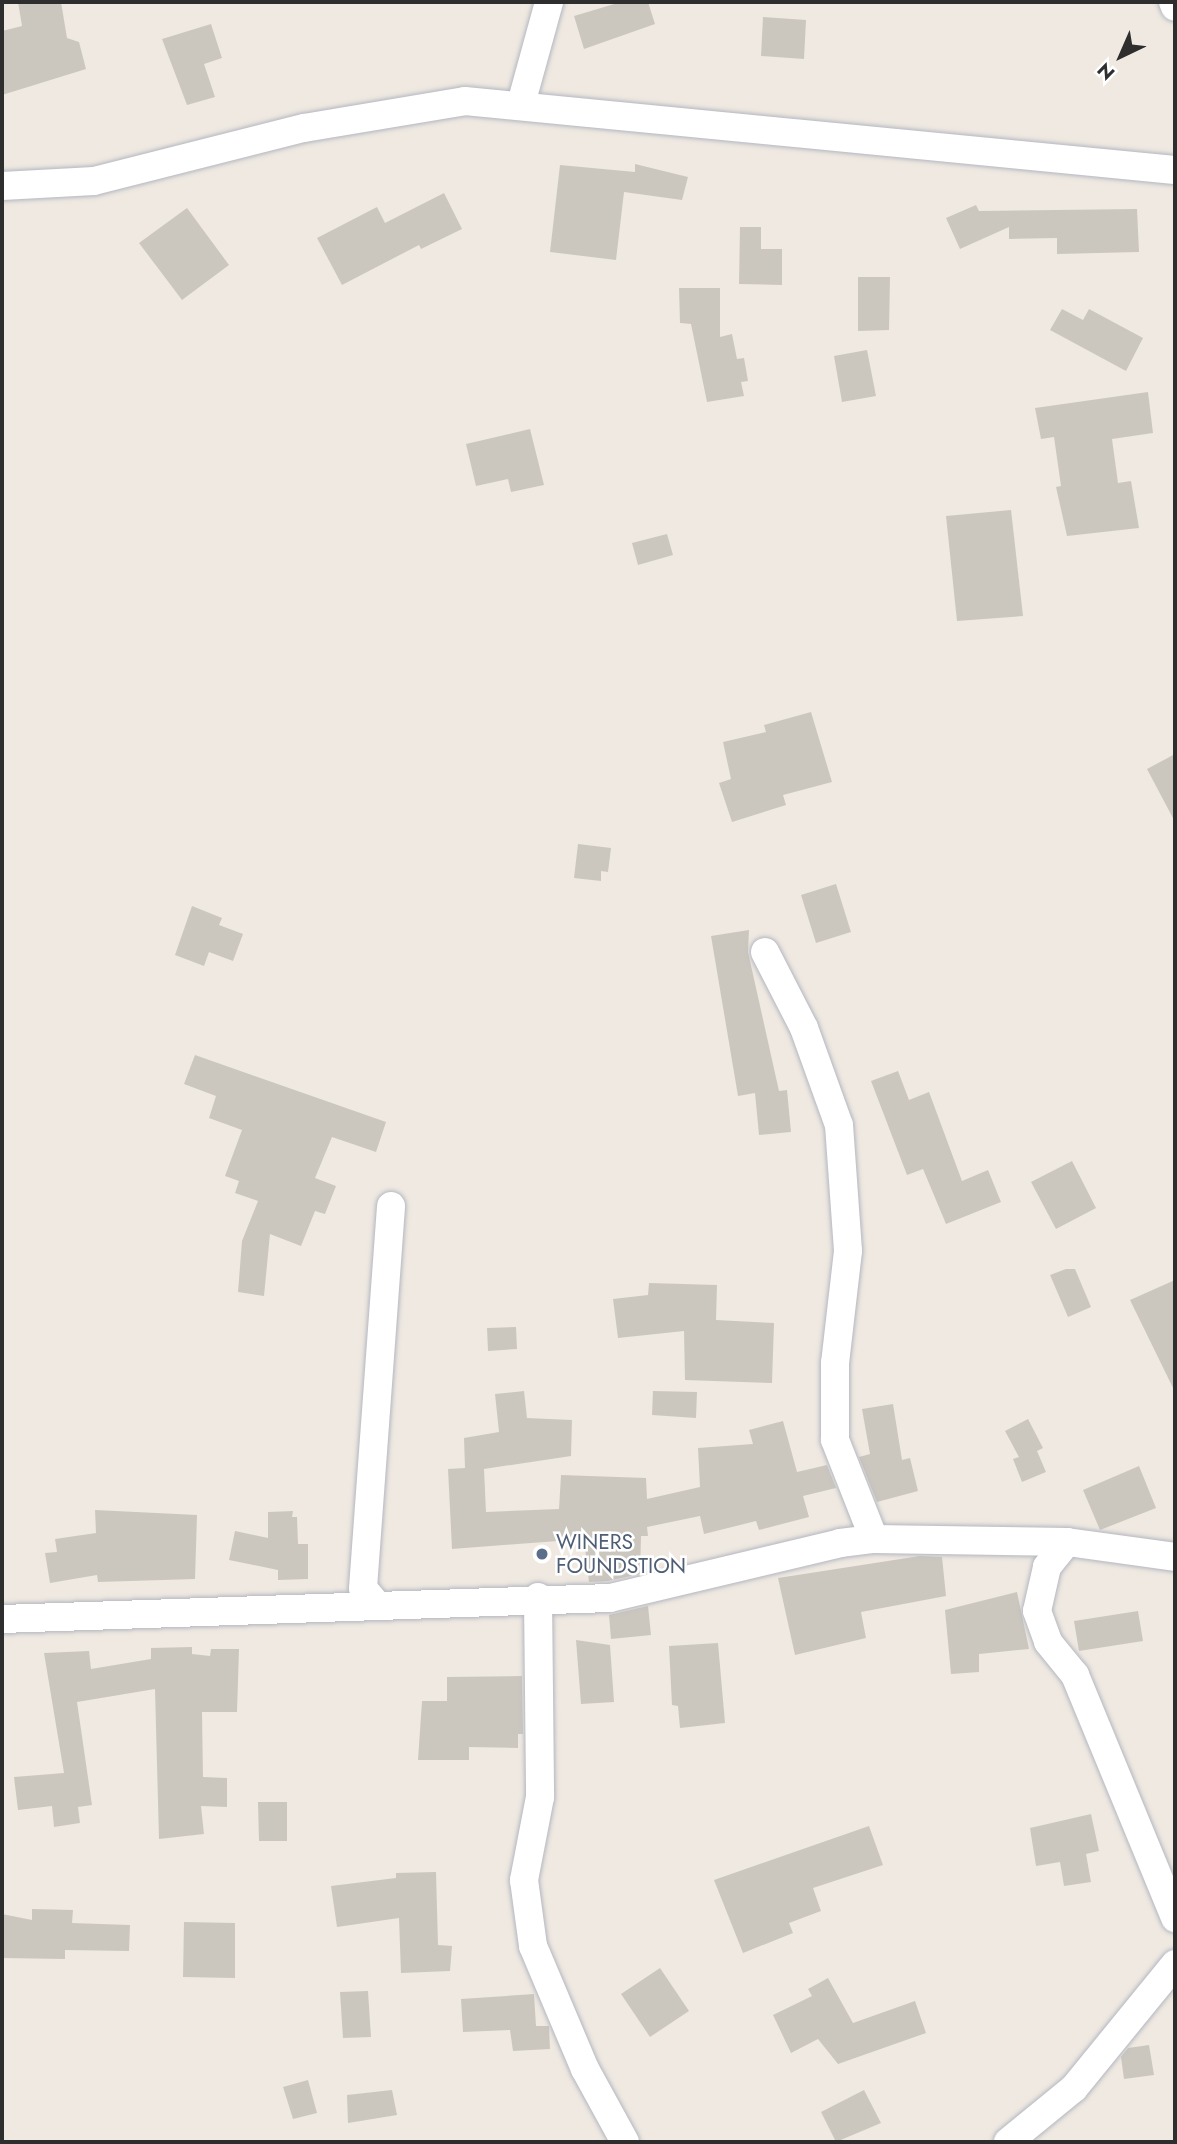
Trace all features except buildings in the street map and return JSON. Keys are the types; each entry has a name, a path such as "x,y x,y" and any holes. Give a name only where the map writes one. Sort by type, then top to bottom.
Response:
{"street":[{"path":"521,104 549,2"},
{"path":"1174,2 1175,7"},
{"path":"2,186 94,181 304,128 465,101 521,104 1175,170"},
{"path":"765,952 804,1028 839,1125 848,1251 835,1363 835,1440 874,1539"},
{"path":"378,1606 363,1588 391,1206"},
{"path":"2,1619 378,1606 538,1597 610,1598 840,1543 874,1539 1067,1542 1175,1557"},
{"path":"1067,1542 1047,1567 1037,1611 1048,1642 1075,1675 1175,1918"},
{"path":"538,1597 540,1797 524,1880 533,1946 585,2069 625,2142"},
{"path":"1008,2142 1074,2088 1175,1964"}],"place":[{"name":"WINERS FOUNDSTION","path":"542,1554"}]}
